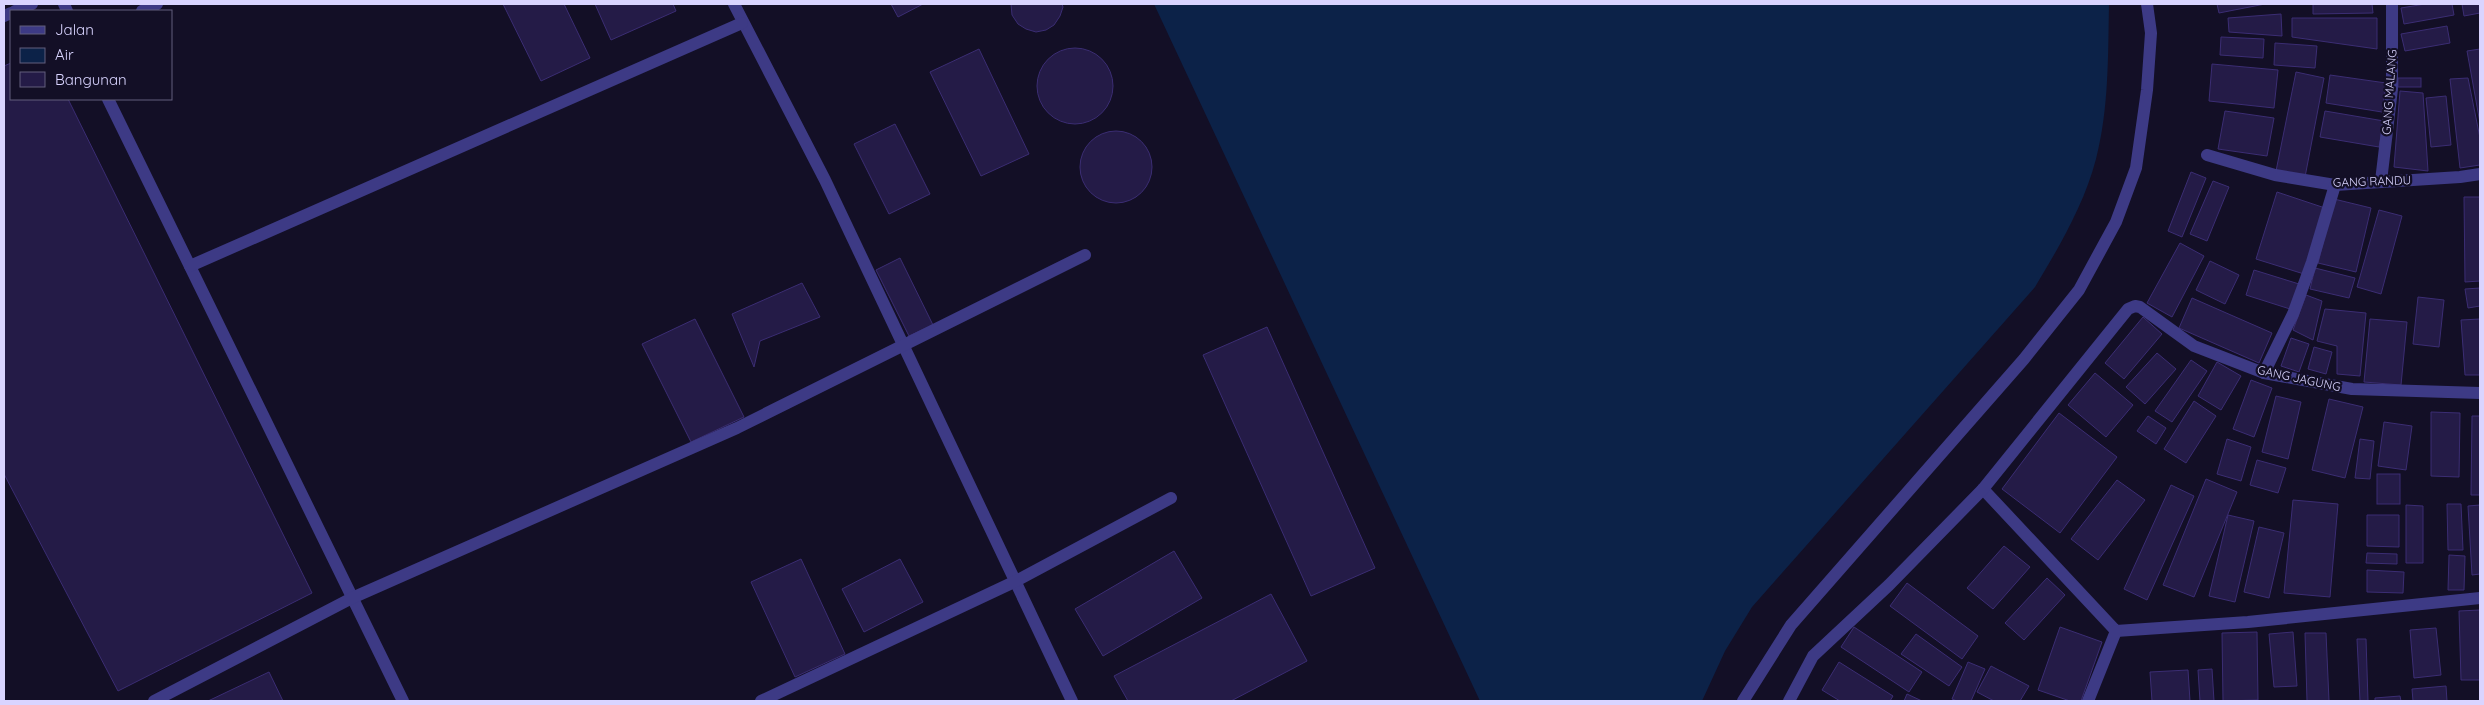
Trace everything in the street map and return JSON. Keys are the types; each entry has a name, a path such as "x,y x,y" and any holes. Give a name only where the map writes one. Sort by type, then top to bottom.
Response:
{"street":[{"path":"17,10 32,4"},
{"path":"144,10 158,4"},
{"path":"734,4 742,23 825,180 1072,701"},
{"path":"1743,701 1791,625 2024,359 2080,290 2116,222 2136,168 2148,80 2151,33 2147,4"},
{"name":"GANG MALANG","path":"2381,181 2392,89 2392,4"},
{"path":"190,266 742,23"},
{"path":"108,100 403,701"},
{"name":"GANG RANDU","path":"2207,154 2275,175 2335,185 2480,174"},
{"path":"2264,373 2293,314 2312,262 2335,185"},
{"path":"154,701 352,598 737,428 904,347 1085,255"},
{"name":"GANG JAGUNG","path":"1983,490 2128,309 2135,306 2140,306 2194,346 2264,373 2352,389 2480,393"},
{"path":"1789,701 1813,656 1889,585 1983,490 2116,631"},
{"path":"761,701 1014,582 1171,498"},
{"path":"2116,631 2239,623 2480,598"},
{"path":"2088,701 2116,631"}],"water":[{"path":"1154,4 2109,4 2106,101 2096,159 2085,193 2062,241 2035,287 1752,607 1725,651 1702,701 1480,701"}],"building":[{"path":"503,4 564,4 590,58 541,81"},
{"path":"595,4 673,4 676,11 611,40"},
{"path":"891,4 923,4 898,17"},
{"path":"1011,4 1062,4 1063,7 1054,25 1046,30 1036,32 1018,24 1012,15"},
{"path":"2217,4 2265,4 2219,13"},
{"path":"2313,4 2372,4 2373,13 2313,14"},
{"path":"2425,4 2452,4 2454,15 2404,24 2401,8"},
{"path":"2462,4 2480,4 2480,13 2464,16"},
{"path":"2281,14 2282,36 2229,32 2228,18"},
{"path":"2292,18 2377,18 2377,49 2292,37"},
{"path":"2447,26 2450,43 2405,51 2401,34"},
{"path":"2221,37 2264,39 2263,58 2220,55"},
{"path":"2275,43 2317,46 2315,68 2274,65"},
{"path":"1075,48 1089,51 1102,59 1110,72 1113,86 1110,100 1102,113 1089,121 1075,124 1061,121 1048,113 1040,100 1037,86 1040,72 1048,59 1061,51"},
{"path":"979,49 1029,154 981,176 930,72"},
{"path":"2480,49 2480,123 2467,51"},
{"path":"10,63 10,100 68,100 312,593 118,691 4,474 4,66"},
{"path":"2212,64 2278,70 2274,108 2209,101"},
{"path":"2296,72 2324,78 2305,177 2276,171"},
{"path":"2330,75 2386,83 2382,112 2326,103"},
{"path":"2398,78 2421,78 2421,87 2398,87"},
{"path":"2468,78 2480,138 2480,165 2460,168 2450,79"},
{"path":"2400,91 2423,93 2428,171 2394,167"},
{"path":"2446,96 2451,145 2431,147 2426,98"},
{"path":"2225,111 2274,118 2267,156 2218,149"},
{"path":"2325,111 2384,121 2379,147 2320,137"},
{"path":"895,124 930,194 889,214 854,144"},
{"path":"1116,131 1130,134 1142,141 1149,153 1152,167 1149,181 1142,193 1130,200 1116,203 1102,200 1090,193 1083,181 1080,167 1083,153 1090,141 1102,134"},
{"path":"2191,172 2206,178 2182,237 2168,231"},
{"path":"2213,181 2229,187 2207,241 2190,234"},
{"path":"2277,192 2325,208 2304,274 2256,259"},
{"path":"2464,197 2480,197 2480,281 2465,282"},
{"path":"2334,199 2371,208 2356,272 2318,263"},
{"path":"2379,210 2402,216 2381,294 2357,287"},
{"path":"2180,243 2204,256 2172,317 2147,303"},
{"path":"900,258 933,325 909,336 876,270"},
{"path":"2210,261 2239,275 2225,304 2196,290"},
{"path":"2315,268 2355,278 2349,298 2310,289"},
{"path":"2254,270 2299,284 2290,309 2246,295"},
{"path":"802,283 820,317 760,341 754,367 732,314"},
{"path":"2480,288 2480,306 2468,308 2465,289"},
{"path":"2306,295 2322,301 2313,340 2293,330"},
{"path":"2418,297 2444,300 2439,347 2413,344"},
{"path":"2192,298 2272,333 2259,363 2179,328"},
{"path":"2325,309 2366,313 2360,376 2337,374 2337,346 2317,341"},
{"path":"2143,317 2162,334 2124,379 2105,363"},
{"path":"695,319 744,417 691,442 642,344"},
{"path":"2370,319 2407,322 2401,385 2364,382"},
{"path":"2480,319 2480,375 2465,375 2461,320"},
{"path":"1267,327 1375,568 1311,596 1203,355"},
{"path":"2291,338 2309,344 2299,372 2281,366"},
{"path":"2314,347 2332,352 2326,374 2308,369"},
{"path":"2157,353 2176,369 2145,404 2126,387"},
{"path":"2191,360 2207,371 2172,422 2155,411"},
{"path":"2217,362 2241,376 2221,410 2198,396"},
{"path":"2095,373 2133,405 2106,437 2068,405"},
{"path":"2251,380 2272,388 2254,437 2233,429"},
{"path":"2276,396 2301,402 2288,459 2262,452"},
{"path":"2329,399 2363,407 2345,478 2312,470"},
{"path":"2194,401 2216,416 2186,463 2164,449"},
{"path":"2431,412 2460,413 2459,477 2431,476"},
{"path":"2059,413 2117,457 2060,533 2002,489"},
{"path":"2148,416 2166,428 2156,444 2137,431"},
{"path":"2472,416 2480,416 2480,495 2471,495"},
{"path":"2384,422 2412,426 2406,470 2378,466"},
{"path":"2227,439 2251,447 2241,481 2217,474"},
{"path":"2360,439 2374,441 2370,479 2355,478"},
{"path":"2257,460 2286,468 2278,493 2250,485"},
{"path":"2377,474 2400,474 2400,504 2377,504"},
{"path":"2206,479 2237,492 2194,597 2163,585"},
{"path":"2117,480 2145,500 2098,560 2071,539"},
{"path":"2171,485 2194,496 2147,600 2124,589"},
{"path":"2293,500 2338,504 2330,597 2284,593"},
{"path":"2447,504 2461,504 2463,550 2448,550"},
{"path":"2406,505 2423,506 2423,563 2406,563"},
{"path":"2480,505 2480,574 2472,575 2468,506"},
{"path":"2228,515 2254,521 2235,602 2209,596"},
{"path":"2367,515 2399,515 2399,547 2367,546"},
{"path":"2259,527 2284,533 2269,598 2244,592"},
{"path":"2004,546 2030,567 1993,609 1967,588"},
{"path":"1174,551 1202,598 1103,656 1075,609"},
{"path":"2367,553 2397,554 2397,564 2366,563"},
{"path":"2449,555 2465,556 2464,590 2448,590"},
{"path":"801,559 845,654 795,677 751,582"},
{"path":"900,559 923,602 864,632 842,589"},
{"path":"2367,570 2404,572 2403,593 2367,592"},
{"path":"2047,578 2065,595 2024,640 2005,623"},
{"path":"1907,583 1978,636 1962,659 1890,606"},
{"path":"1271,594 1307,661 1231,701 1128,701 1114,676"},
{"path":"2480,610 2480,680 2461,680 2459,611"},
{"path":"1854,627 1922,672 1909,692 1841,647"},
{"path":"2060,627 2102,642 2081,701 2070,701 2038,690"},
{"path":"2436,628 2441,675 2414,678 2410,630"},
{"path":"2257,632 2258,700 2223,701 2222,633"},
{"path":"2293,632 2297,686 2274,687 2269,634"},
{"path":"2305,633 2326,633 2329,701 2307,701"},
{"path":"1916,634 1962,667 1949,686 1901,654"},
{"path":"2357,639 2366,639 2368,701 2360,701"},
{"path":"1839,662 1893,696 1890,701 1840,701 1822,690"},
{"path":"1968,662 1985,669 1971,701 1957,701 1952,699"},
{"path":"1991,666 2029,686 2020,701 1994,701 1977,692"},
{"path":"2212,669 2214,701 2200,701 2198,670"},
{"path":"2188,670 2190,701 2152,701 2150,672"},
{"path":"269,672 283,701 208,701"},
{"path":"2446,686 2447,701 2413,701 2412,689"},
{"path":"1907,694 1922,701 1904,701"},
{"path":"2400,696 2401,701 2375,701 2375,698"}]}
